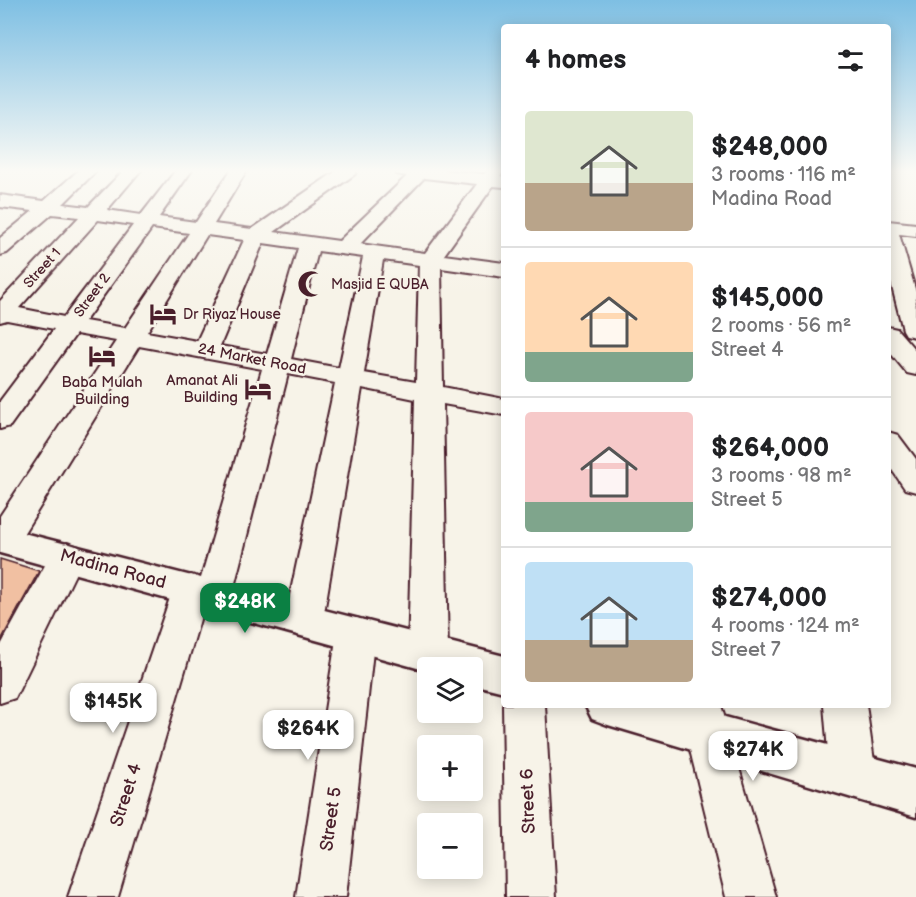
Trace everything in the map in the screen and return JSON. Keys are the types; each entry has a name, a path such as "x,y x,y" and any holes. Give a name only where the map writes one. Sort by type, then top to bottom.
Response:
{"street":[{"path":"0,249 43,212"},
{"path":"84,212 501,270"},
{"name":"Street 2","path":"0,420 154,212"},
{"path":"1,540 213,212"},
{"path":"205,351 256,236 290,212"},
{"path":"344,248 380,212"},
{"path":"428,653 430,260 468,212"},
{"name":"Street 1","path":"1,313 92,213"},
{"path":"891,229 916,230"},
{"path":"891,240 916,330 891,326"},
{"name":"Street 4","path":"93,897 202,592 277,364 310,243"},
{"path":"304,619 374,252"},
{"name":"24 Market Road","path":"1,313 501,405"},
{"path":"891,338 916,367"},
{"path":"891,445 916,482"},
{"path":"891,478 916,482"},
{"name":"Madina Road","path":"1,540 501,673"},
{"path":"0,686 67,556"},
{"name":"Street 5","path":"321,897 356,633"},
{"name":"Street 6","path":"524,708 531,897"},
{"path":"627,708 705,720 912,799"},
{"path":"845,708 853,775"},
{"path":"705,720 751,897"}],"building":[{"path":"0,559 39,571 0,642"}],"place":[{"name":"Masjid E QUBA","path":"311,284"},
{"name":"Dr Riyaz House","path":"163,314"},
{"name":"Baba Mulah Building","path":"102,356"},
{"name":"Amanat Ali Building","path":"258,389"}]}
